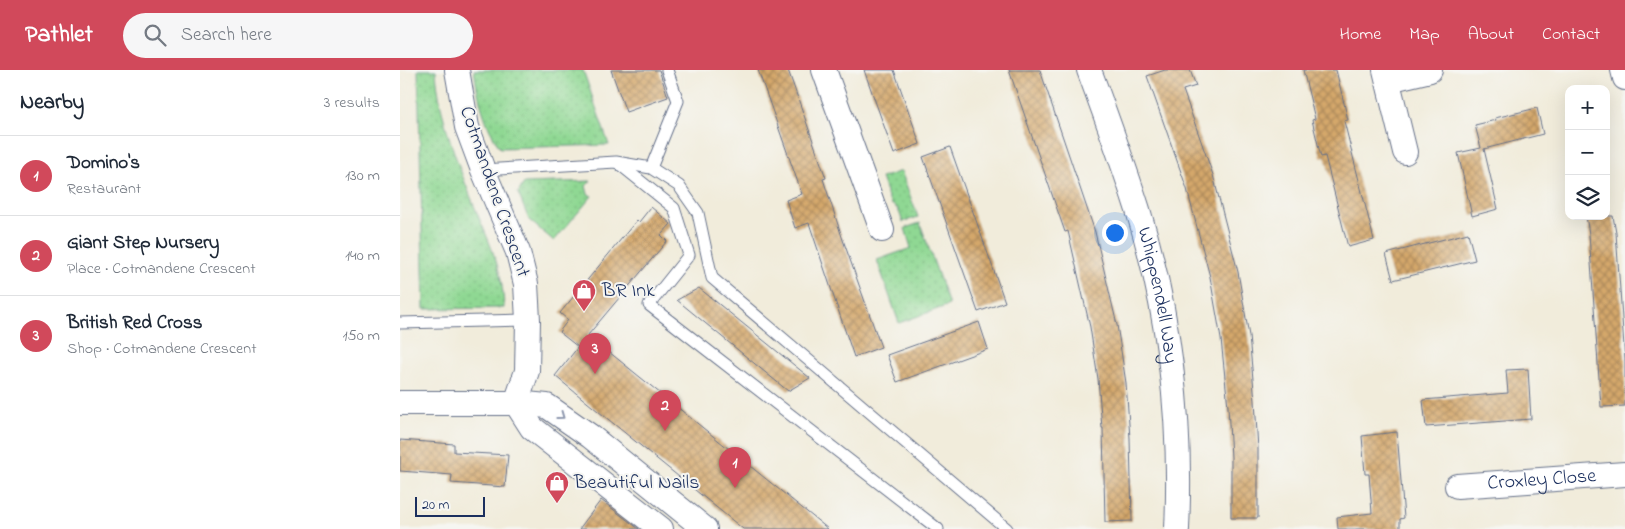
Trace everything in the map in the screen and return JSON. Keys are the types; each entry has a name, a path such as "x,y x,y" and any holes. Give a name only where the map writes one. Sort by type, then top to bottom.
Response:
{"street":[{"name":"Cotmandene Crescent","path":"457,70 467,127 518,252 526,284 528,320 527,371 516,403"},
{"path":"824,70 882,230"},
{"name":"Whippendell Way","path":"1089,70 1138,211 1153,269 1167,336 1177,441 1177,529"},
{"path":"1405,152 1386,75 1430,70"},
{"path":"1623,70 1625,78"},
{"path":"400,403 516,403 547,406 590,436 706,529"},
{"path":"516,403 532,428 661,529"},
{"name":"Croxley Close","path":"1457,486 1625,474"}],"lane":[{"path":"651,168 678,102 667,70"},
{"path":"616,162 674,208 689,255 649,305 938,529"},
{"path":"483,170 616,162 651,168 680,186 698,213 712,278 1007,529"},
{"path":"400,323 528,320"}],"green space":[{"path":"418,70 436,70 441,107 451,143 499,270 504,308 424,309"},
{"path":"474,70 583,70 609,145 500,148 482,111"},
{"path":"901,171 918,217 903,222 898,209 890,203 881,178"},
{"path":"591,181 586,186 588,194 592,196 554,241 529,220 518,193 524,183"},
{"path":"920,223 949,305 899,323 877,260 911,248 905,228"}],"building":[{"path":"611,70 659,70 668,97 626,112"},
{"path":"758,70 788,70 826,178 823,179 842,237 881,347 854,357 809,223 795,228 786,200 802,194"},
{"path":"864,70 894,70 920,144 894,154"},
{"path":"1009,70 1040,70 1095,232 1117,325 1126,383 1130,438 1132,521 1105,522 1103,428 1090,327 1068,231 1065,232"},
{"path":"1165,70 1190,70 1196,86 1183,90 1213,175 1238,272 1249,336 1255,401 1258,449 1258,518 1231,518 1231,457 1228,407 1221,339 1210,277 1187,189 1147,76"},
{"path":"1303,70 1336,70 1348,120 1344,121 1374,240 1348,247 1325,156 1321,157 1312,120 1315,119"},
{"path":"1537,108 1543,134 1484,149 1498,209 1472,216 1458,153 1481,148 1475,125"},
{"path":"950,147 1005,302 978,312 923,157"},
{"path":"651,207 671,224 661,235 667,241 588,335 828,529 743,529 555,376 578,347 559,332 568,320 560,313 637,220 639,222"},
{"path":"1610,216 1613,216 1616,233 1625,361 1625,406 1601,407 1587,220 1610,220"},
{"path":"1468,233 1475,260 1393,280 1386,254"},
{"path":"699,288 810,378 788,391 677,300"},
{"path":"979,322 988,349 897,382 887,355"},
{"path":"1528,369 1531,419 1426,427 1423,400 1508,393 1506,370"},
{"path":"1397,432 1404,518 1400,519 1400,529 1338,529 1337,517 1372,513 1369,474 1365,474 1362,436"},
{"path":"400,440 454,444 454,452 508,455 505,487 451,483 452,475 400,471"},
{"path":"601,500 639,529 579,529"}],"place":[{"name":"BR Ink","path":"584,312"},
{"name":"British Red Cross","path":"595,374"},
{"name":"Giant Step Nursery","path":"665,431"},
{"name":"Domino's","path":"735,488"},
{"name":"Beautiful Nails","path":"557,504"}]}
